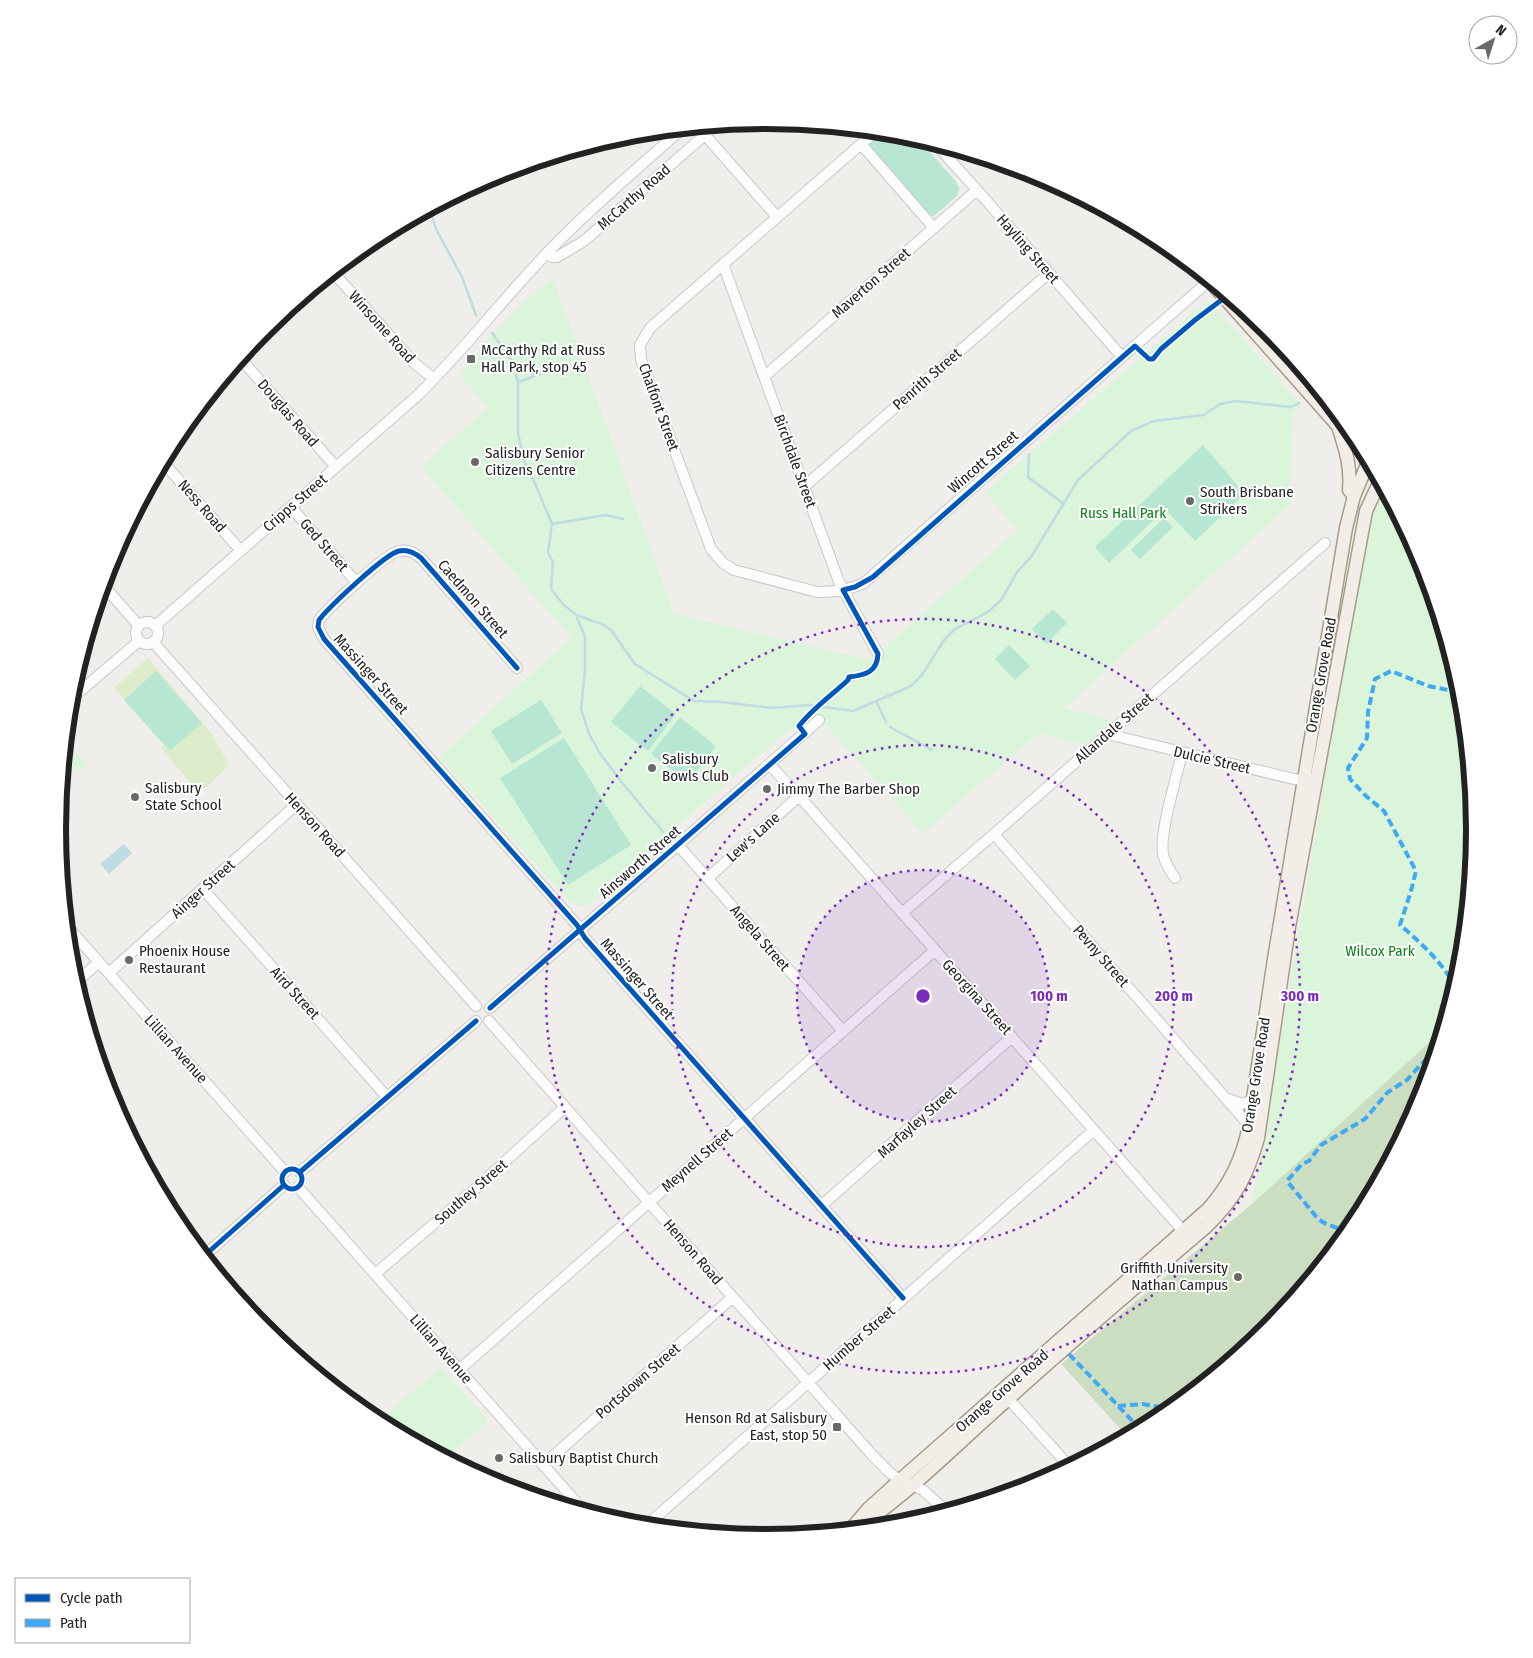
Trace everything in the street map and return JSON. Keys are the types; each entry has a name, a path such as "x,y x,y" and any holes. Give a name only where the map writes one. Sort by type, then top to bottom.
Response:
{"main road":[{"path":"1233,308 1341,429"},
{"path":"1301,385 1302,378"},
{"path":"1338,426 1348,455 1350,472 1349,490 1354,496"},
{"name":"Orange Grove Road","path":"856,1523 870,1508 906,1482 1005,1395 1207,1210 1227,1186 1242,1156 1249,1125 1303,780 1346,528 1354,496 1366,467"},
{"name":"Orange Grove Road","path":"1005,1395 1206,1227 1224,1209 1239,1189 1253,1158 1258,1138 1289,927 1366,511 1377,487"},
{"name":"Orange Grove Road","path":"868,1522 876,1516 906,1482"}],"street":[{"name":"McCarthy Road","path":"546,254 557,257 584,241 701,132"},
{"path":"703,132 777,217"},
{"name":"McCarthy Road","path":"434,379 546,254 602,199 675,135"},
{"name":"Chalfont Street","path":"843,590 817,592 747,574 734,570 716,556 711,549 645,369 640,353 640,345 645,333 869,137"},
{"path":"861,144 934,228"},
{"name":"Hayling Street","path":"943,152 1122,358"},
{"name":"Maverton Street","path":"765,376 977,190"},
{"name":"Birchdale Street","path":"723,264 839,582 878,654"},
{"name":"Penrith Street","path":"805,486 1049,273"},
{"name":"Winsome Road","path":"337,276 413,362 434,379"},
{"name":"Wincott Street","path":"843,590 855,587 873,577 1122,358 1204,283"},
{"name":"Douglas Road","path":"244,363 336,467"},
{"name":"Cripps Street","path":"155,626 434,379"},
{"name":"Ness Road","path":"167,467 241,551"},
{"name":"Ged Street","path":"291,507 357,583"},
{"name":"Allandale Street","path":"902,913 1325,543"},
{"name":"Caedmon Street","path":"357,583 388,556 401,550 406,550 421,558 517,668"},
{"name":"Massinger Street","path":"357,583 319,620 318,627 324,639 529,870 579,930 903,1298"},
{"path":"108,591 139,626"},
{"path":"149,622 155,626 159,635 154,643 144,644 139,641 136,632 139,626 149,622"},
{"path":"80,691 139,641"},
{"name":"Henson Road","path":"154,643 476,1006"},
{"name":"Ainsworth Street","path":"490,1008 819,720"},
{"name":"Dulcie Street","path":"1107,734 1303,780 1318,778"},
{"path":"1175,878 1163,855 1163,837 1182,753"},
{"name":"Georgina Street","path":"769,764 1183,1231"},
{"name":"Lew's Lane","path":"708,878 799,796"},
{"name":"Ainger Street","path":"108,973 297,804"},
{"name":"Pevny Street","path":"994,834 1249,1125"},
{"name":"Angela Street","path":"678,845 843,1031"},
{"name":"Aird Street","path":"202,889 387,1097"},
{"name":"Lillian Avenue","path":"75,934 285,1172"},
{"name":"Meynell Street","path":"459,1370 935,950"},
{"path":"82,976 99,962"},
{"path":"482,1004 490,1008 492,1016 489,1022 484,1024 476,1020 473,1012 476,1006 482,1004"},
{"path":"300,1172 476,1020"},
{"name":"Henson Road","path":"489,1022 873,1456 890,1473 920,1488 942,1507"},
{"name":"Marfayley Street","path":"821,1206 1012,1037"},
{"path":"1228,1099 1242,1104 1253,1100"},
{"name":"Southey Street","path":"376,1274 476,1188 565,1107"},
{"name":"Humber Street","path":"653,1520 1094,1130"},
{"path":"291,1169 300,1172 302,1178 298,1187 289,1188 284,1185 282,1177 285,1172 291,1169"},
{"path":"209,1252 284,1185"},
{"name":"Lillian Avenue","path":"298,1187 576,1502"},
{"name":"Portsdown Street","path":"543,1465 733,1297"},
{"path":"1005,1395 1065,1462"}],"green space":[{"path":"877,138 926,148 956,182 959,188 957,196 934,216 930,216 870,147 870,144"},
{"name":"Russ Hall Park","path":"553,278 674,614 870,660 1018,530 985,492 1190,315 1203,304 1210,301 1302,406 1293,413 1290,505 1064,708 1112,720 1085,745 1039,733 923,833 815,713 801,725 791,729 751,762 588,904 583,906 577,905 570,902 439,757 572,638 421,467 488,407 460,375 484,343 529,298"},
{"name":"South Brisbane Strikers","path":"1203,445 1245,494 1195,541 1165,509 1109,563 1095,547"},
{"name":"Wilcox Park","path":"1383,497 1395,519 1430,604 1443,648 1461,738 1467,829 1465,875 1461,920 1443,1010 1430,1054 1395,1139 1349,1218 1322,1255 1293,1291 1262,1324 1228,1355 1193,1385 1123,1431 1061,1364 1253,1203 1370,520"},
{"name":"Wilcox Park","path":"1383,497 1395,519 1413,561 1430,604 1443,648 1461,738 1465,783 1467,829 1461,920 1453,966 1435,1037 1253,1203 1370,520"},
{"path":"1164,518 1173,527 1140,559 1131,550"},
{"path":"1053,609 1067,623 1046,644 1032,629"},
{"path":"1009,645 1030,666 1015,680 995,659"},
{"path":"148,658 212,734 229,765 206,788 193,786 161,748 164,745 114,688"},
{"path":"156,671 202,723 170,751 124,700"},
{"path":"640,686 676,714 648,751 611,722"},
{"path":"541,700 562,733 512,764 491,731"},
{"path":"680,717 716,746 688,782 651,754"},
{"path":"564,738 631,845 568,885 500,778"},
{"path":"71,749 88,764 79,772 70,764"},
{"path":"441,1367 488,1421 451,1454 384,1416"}],"water":[{"path":"124,844 132,853 109,874 100,864"}],"waterway":[{"path":"432,215 436,229 462,277 476,315"},
{"path":"492,333 513,362 518,382 518,433 527,472 533,479 552,524 548,553 553,562 551,589 563,604 576,615 602,624 611,630 635,664 694,701 722,702 772,708 809,705 853,711 911,686 922,675 944,640 955,629 988,612 1002,599 1017,572 1031,557 1078,480 1131,431 1154,421 1204,415 1220,404 1236,401 1291,407 1299,403"},
{"path":"518,382 540,374"},
{"path":"1029,454 1028,477 1064,504"},
{"path":"552,524 606,515 623,519"},
{"path":"576,615 585,637 585,671 581,709 589,734 599,752 620,780 663,832"},
{"path":"876,701 886,722"},
{"path":"890,727 932,750"}],"marked path":[{"path":"1450,978 1424,946 1400,925 1416,871 1384,811 1350,779 1348,768 1367,738 1368,712 1375,679 1391,671 1428,686 1448,690 1452,689"},
{"path":"1341,1229 1318,1219 1287,1181 1302,1164 1309,1161 1321,1145 1365,1119 1388,1092 1407,1080 1424,1061 1428,1059"},
{"path":"1069,1354 1135,1424"},
{"path":"1118,1406 1143,1404 1162,1407"}],"cycle path":[{"path":"490,1008 805,734 799,726 849,677 865,674 873,669 878,654 843,590 855,587 873,577 1135,346 1149,359 1153,359 1161,349 1223,299"},
{"path":"517,668 421,558 408,551 399,551 382,561 345,593 319,620 318,627 324,639 903,1298"},
{"path":"300,1172 476,1021"},
{"path":"292,1169 299,1172 302,1179 299,1186 292,1189 285,1186 282,1179 285,1172 292,1169"},
{"path":"209,1252 284,1185"}],"place":[{"name":"McCarthy Rd at Russ Hall Park, stop 45","path":"471,359"},
{"name":"Salisbury Senior Citizens Centre","path":"475,462"},
{"name":"South Brisbane Strikers","path":"1190,501"},
{"name":"Salisbury Bowls Club","path":"652,768"},
{"name":"Jimmy The Barber Shop","path":"767,789"},
{"name":"Salisbury State School","path":"135,797"},
{"name":"Phoenix House Restaurant","path":"129,960"},
{"name":"Griffith University Nathan Campus","path":"1238,1277"},
{"name":"Henson Rd at Salisbury East, stop 50","path":"837,1427"},
{"name":"Salisbury Baptist Church","path":"499,1458"}]}
